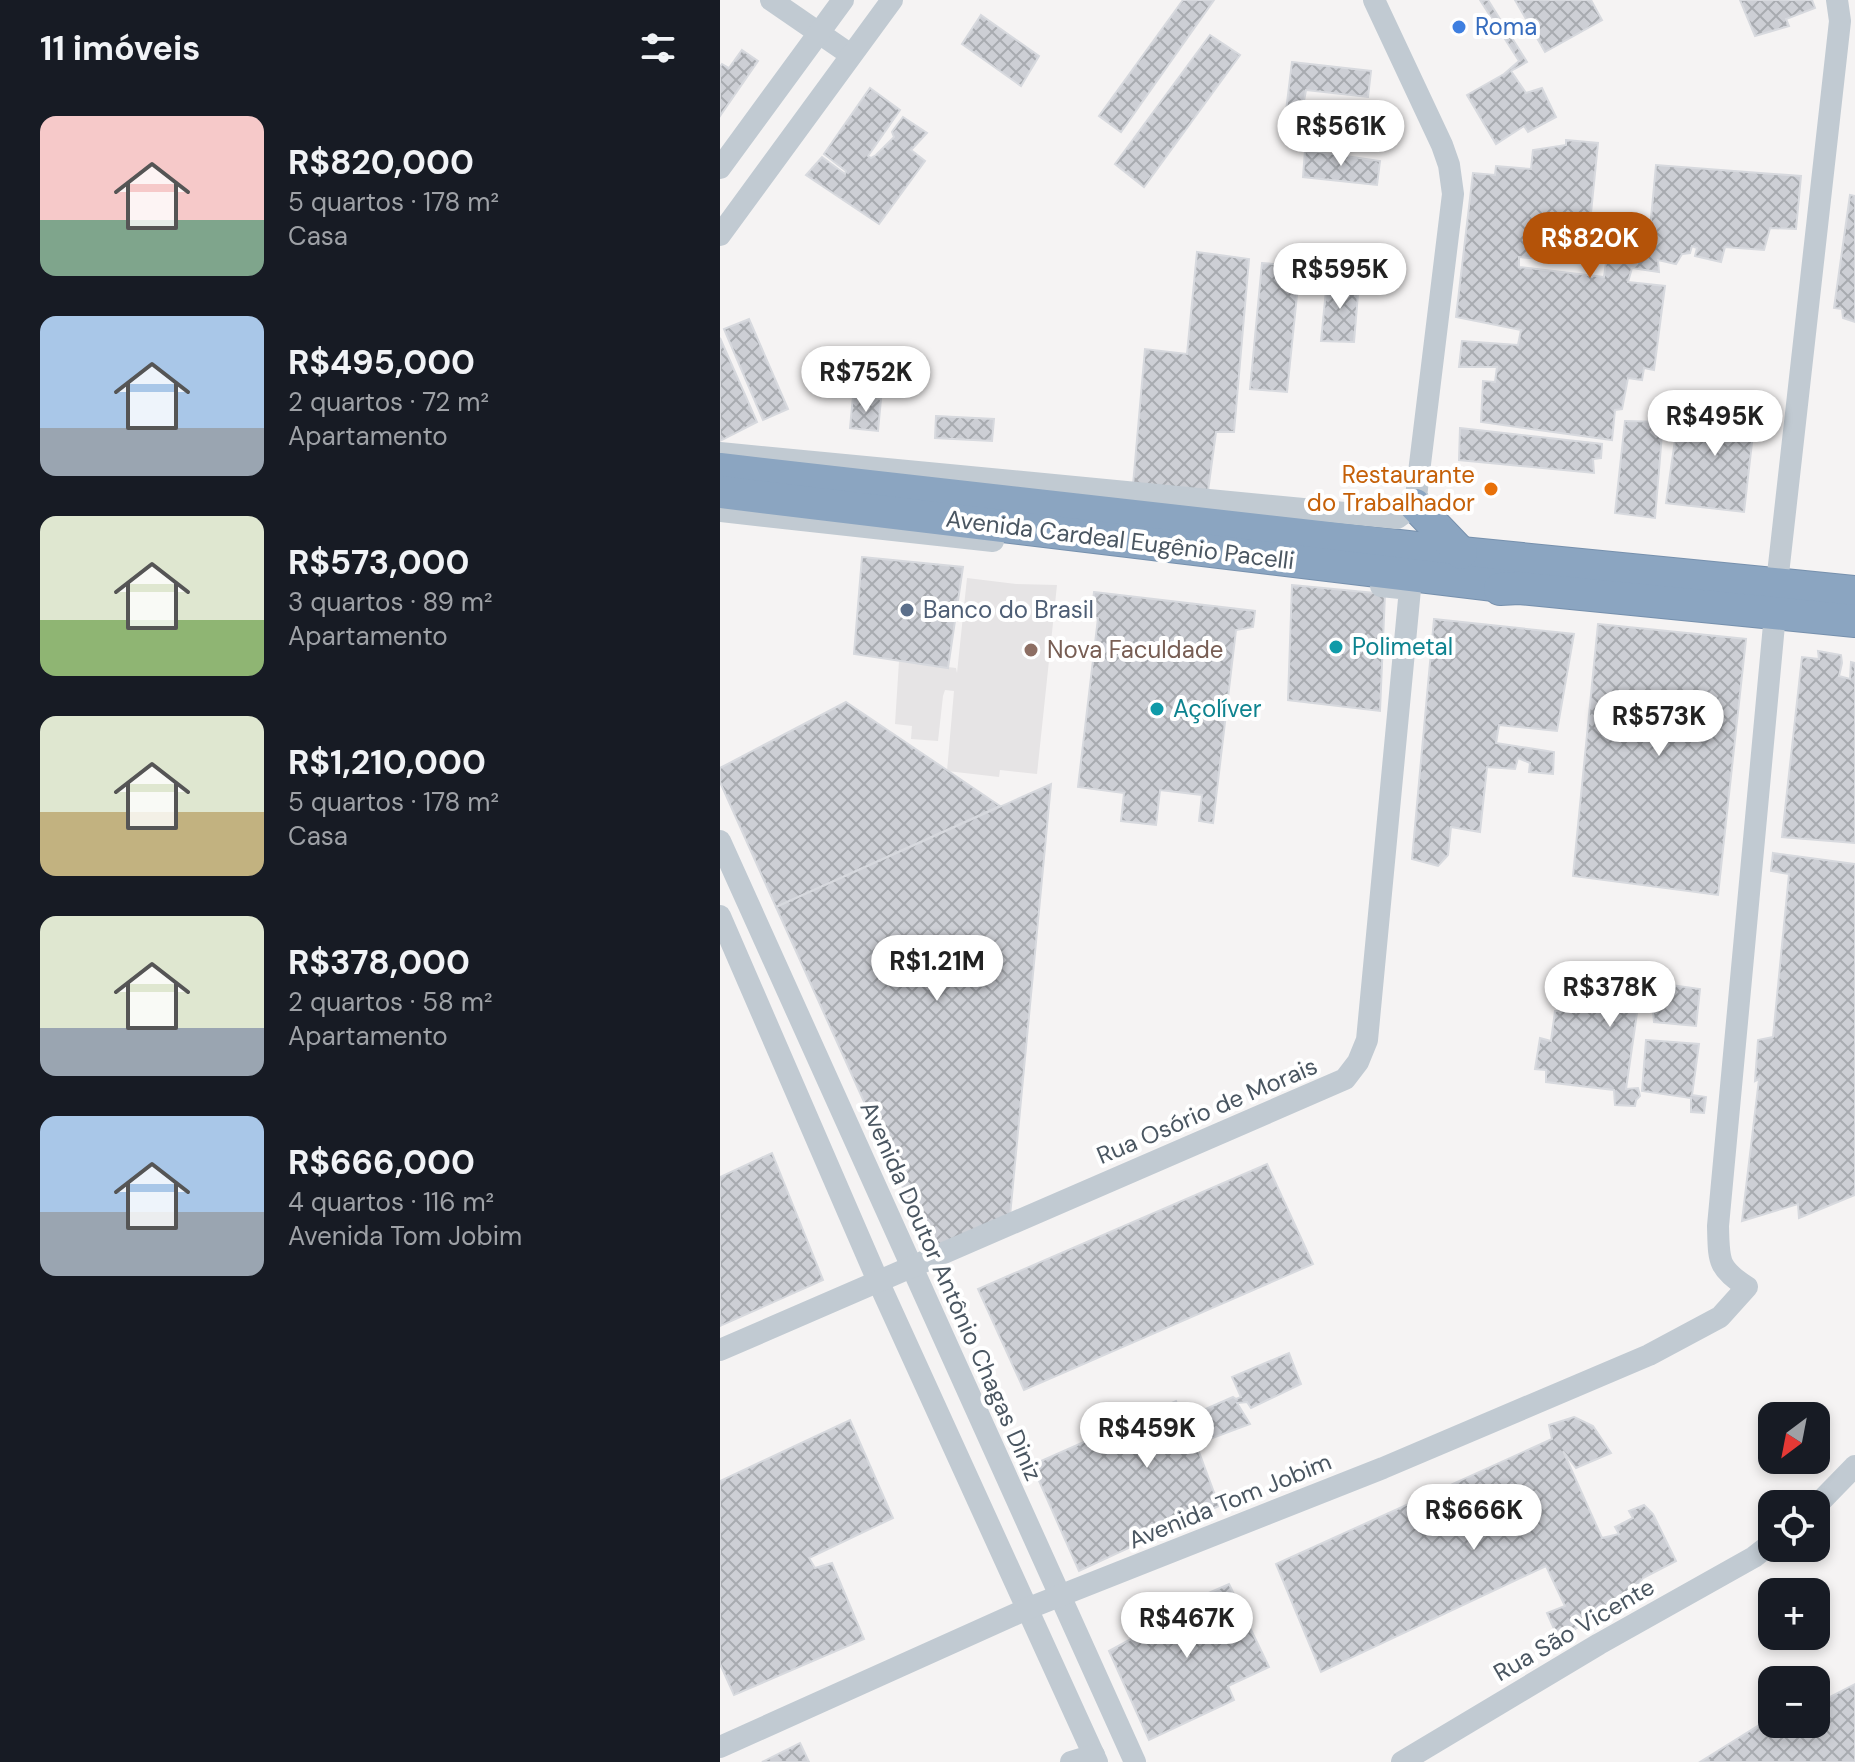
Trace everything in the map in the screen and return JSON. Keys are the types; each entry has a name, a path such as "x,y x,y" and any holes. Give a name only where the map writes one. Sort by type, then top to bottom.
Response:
{"highway":[{"name":"Avenida Cardeal Eugênio Pacelli","path":"720,469 1461,553 1776,599"},
{"name":"Avenida Cardeal Eugênio Pacelli","path":"720,492 1519,588"},
{"path":"1415,505 1461,553"},
{"path":"1410,589 1464,591 1519,588 1776,599 1855,592"},
{"path":"1776,599 1855,621"}],"street":[{"path":"771,0 851,55"},
{"path":"720,168 843,0"},
{"path":"720,235 892,0"},
{"path":"1374,0 1442,145 1449,165 1453,194 1415,505"},
{"path":"1776,599 1840,21 1837,0"},
{"name":"Avenida Cardeal Eugênio Pacelli","path":"720,453 1397,518 1415,505"},
{"name":"Avenida Cardeal Eugênio Pacelli","path":"720,511 1410,589"},
{"name":"Rua Osório de Morais","path":"720,1350 1342,1081 1358,1062 1367,1040 1410,589"},
{"name":"Avenida Tom Jobim","path":"720,1747 1029,1608 1383,1468 1649,1355 1720,1317 1747,1287 1728,1274 1718,1253 1718,1226 1776,599"},
{"name":"Avenida Doutor Antônio Chagas Diniz","path":"720,841 1135,1762"},
{"path":"755,918 722,927 878,1281 1096,1758 1071,1762"},
{"path":"1830,1492 1855,1466"},
{"name":"Rua São Vicente","path":"1402,1762 1599,1644 1758,1554"}],"shaded area":[{"path":"967,578 1057,585 1037,774 1000,770 999,777 947,771 954,691 945,690 943,696 938,741 911,739 912,726 895,724 899,661 956,668 957,673"}],"building":[{"path":"1183,0 1214,0 1121,132 1099,116"},
{"path":"1480,0 1488,0 1527,62 1511,71 1526,93 1542,88 1556,117 1528,132 1524,126 1496,144 1467,95 1504,74 1519,61"},
{"path":"1515,0 1591,0 1602,20 1545,52"},
{"path":"1740,0 1812,0 1815,8 1786,19 1789,26 1755,36"},
{"path":"981,15 1039,56 1021,86 962,44"},
{"path":"1210,35 1240,55 1144,187 1115,164"},
{"path":"742,50 758,61 720,116 720,67 722,64 729,68"},
{"path":"1292,62 1371,71 1368,97 1306,90 1302,112 1286,111"},
{"path":"870,88 900,110 868,156 876,155 894,137 892,132 903,117 927,133 911,150 925,161 879,224 806,175 822,157 845,174 846,171 824,154"},
{"path":"1566,140 1598,143 1586,263 1519,257 1519,267 1604,277 1607,255 1630,259 1635,236 1649,240 1656,165 1801,176 1796,229 1770,228 1764,250 1725,247 1721,262 1695,256 1697,248 1692,246 1690,253 1682,254 1676,264 1658,260 1659,272 1632,268 1628,282 1665,286 1654,370 1644,368 1642,380 1628,378 1622,409 1615,410 1612,440 1481,422 1483,381 1495,382 1497,367 1459,367 1462,341 1518,345 1521,330 1456,317 1473,173 1495,175 1496,166 1531,169 1533,150 1566,145"},
{"path":"1305,150 1380,161 1377,185 1303,177"},
{"path":"1850,195 1855,196 1855,322 1843,318 1842,309 1834,308"},
{"path":"1197,252 1249,259 1234,432 1216,432 1208,491 1133,485 1145,349 1187,354"},
{"path":"1262,263 1300,266 1287,392 1250,389"},
{"path":"1327,280 1359,282 1354,342 1321,341"},
{"path":"749,319 788,409 763,420 724,329"},
{"path":"720,338 757,422 720,441"},
{"path":"853,396 881,399 878,431 850,428"},
{"path":"1712,398 1757,399 1744,512 1666,503 1677,426 1706,431"},
{"path":"936,416 994,419 992,441 935,438"},
{"path":"1625,421 1663,422 1655,518 1615,513"},
{"path":"1460,428 1602,444 1601,458 1593,459 1594,473 1459,460"},
{"name":"Banco do Brasil","path":"862,557 963,567 948,668 854,654"},
{"name":"Polimetal","path":"1292,585 1385,594 1380,711 1288,700"},
{"name":"Açolíver","path":"1094,592 1255,611 1253,627 1236,630 1213,823 1199,821 1202,795 1160,790 1156,825 1121,821 1124,793 1078,787 1098,618 1091,617"},
{"path":"1434,619 1574,634 1557,731 1499,725 1496,743 1554,752 1553,774 1529,772 1530,763 1518,758 1515,769 1487,767 1480,832 1451,827 1448,855 1438,866 1412,859"},
{"path":"1598,624 1746,639 1718,895 1573,876"},
{"path":"1818,651 1841,655 1839,676 1850,679 1851,662 1855,663 1855,843 1782,837 1802,657 1819,659"},
{"path":"846,702 1000,806 776,907 720,782 720,768"},
{"path":"1051,784 1010,1216 931,1250 776,907"},
{"path":"1773,853 1855,864 1855,1195 1799,1218 1798,1204 1742,1221 1759,1079 1755,1081 1758,1040 1773,1037 1789,874 1771,871"},
{"path":"1582,967 1666,974 1664,984 1700,989 1696,1026 1654,1022 1653,1011 1631,1007 1628,1010 1637,1013 1626,1089 1638,1088 1640,1096 1635,1106 1615,1105 1614,1090 1546,1082 1546,1070 1535,1069 1540,1038 1551,1041 1555,1011 1580,1011"},
{"path":"1646,1040 1699,1044 1692,1095 1706,1097 1704,1113 1691,1112 1691,1098 1642,1091"},
{"path":"772,1153 823,1280 720,1326 720,1177"},
{"path":"1267,1164 1313,1264 1024,1390 978,1289"},
{"path":"1289,1353 1301,1384 1251,1408 1247,1402 1237,1403 1250,1424 1196,1444 1219,1506 1079,1571 1032,1465 1176,1401 1183,1419 1233,1397 1241,1397 1232,1377"},
{"path":"1574,1417 1593,1426 1611,1453 1576,1468 1563,1451 1602,1538 1619,1534 1615,1527 1633,1518 1629,1511 1644,1505 1653,1514 1676,1561 1643,1578 1637,1587 1559,1640 1547,1613 1565,1606 1546,1566 1321,1672 1276,1564 1552,1439 1549,1425"},
{"path":"850,1420 893,1518 809,1558 815,1568 832,1563 864,1639 734,1695 720,1664 720,1481"},
{"path":"1229,1584 1269,1667 1228,1686 1234,1700 1149,1740 1109,1651 1133,1638 1124,1620 1139,1614 1142,1622"},
{"path":"1855,1684 1855,1762 1700,1762 1758,1726 1758,1738 1830,1738 1830,1697"},
{"path":"800,1743 809,1762 762,1762"}],"place":[{"name":"Roma","path":"1459,27"},
{"name":"Restaurante do Trabalhador","path":"1491,489"},
{"name":"Banco do Brasil","path":"907,610"},
{"name":"Polimetal","path":"1336,647"},
{"name":"Nova Faculdade","path":"1031,650"},
{"name":"Açolíver","path":"1157,709"}]}
